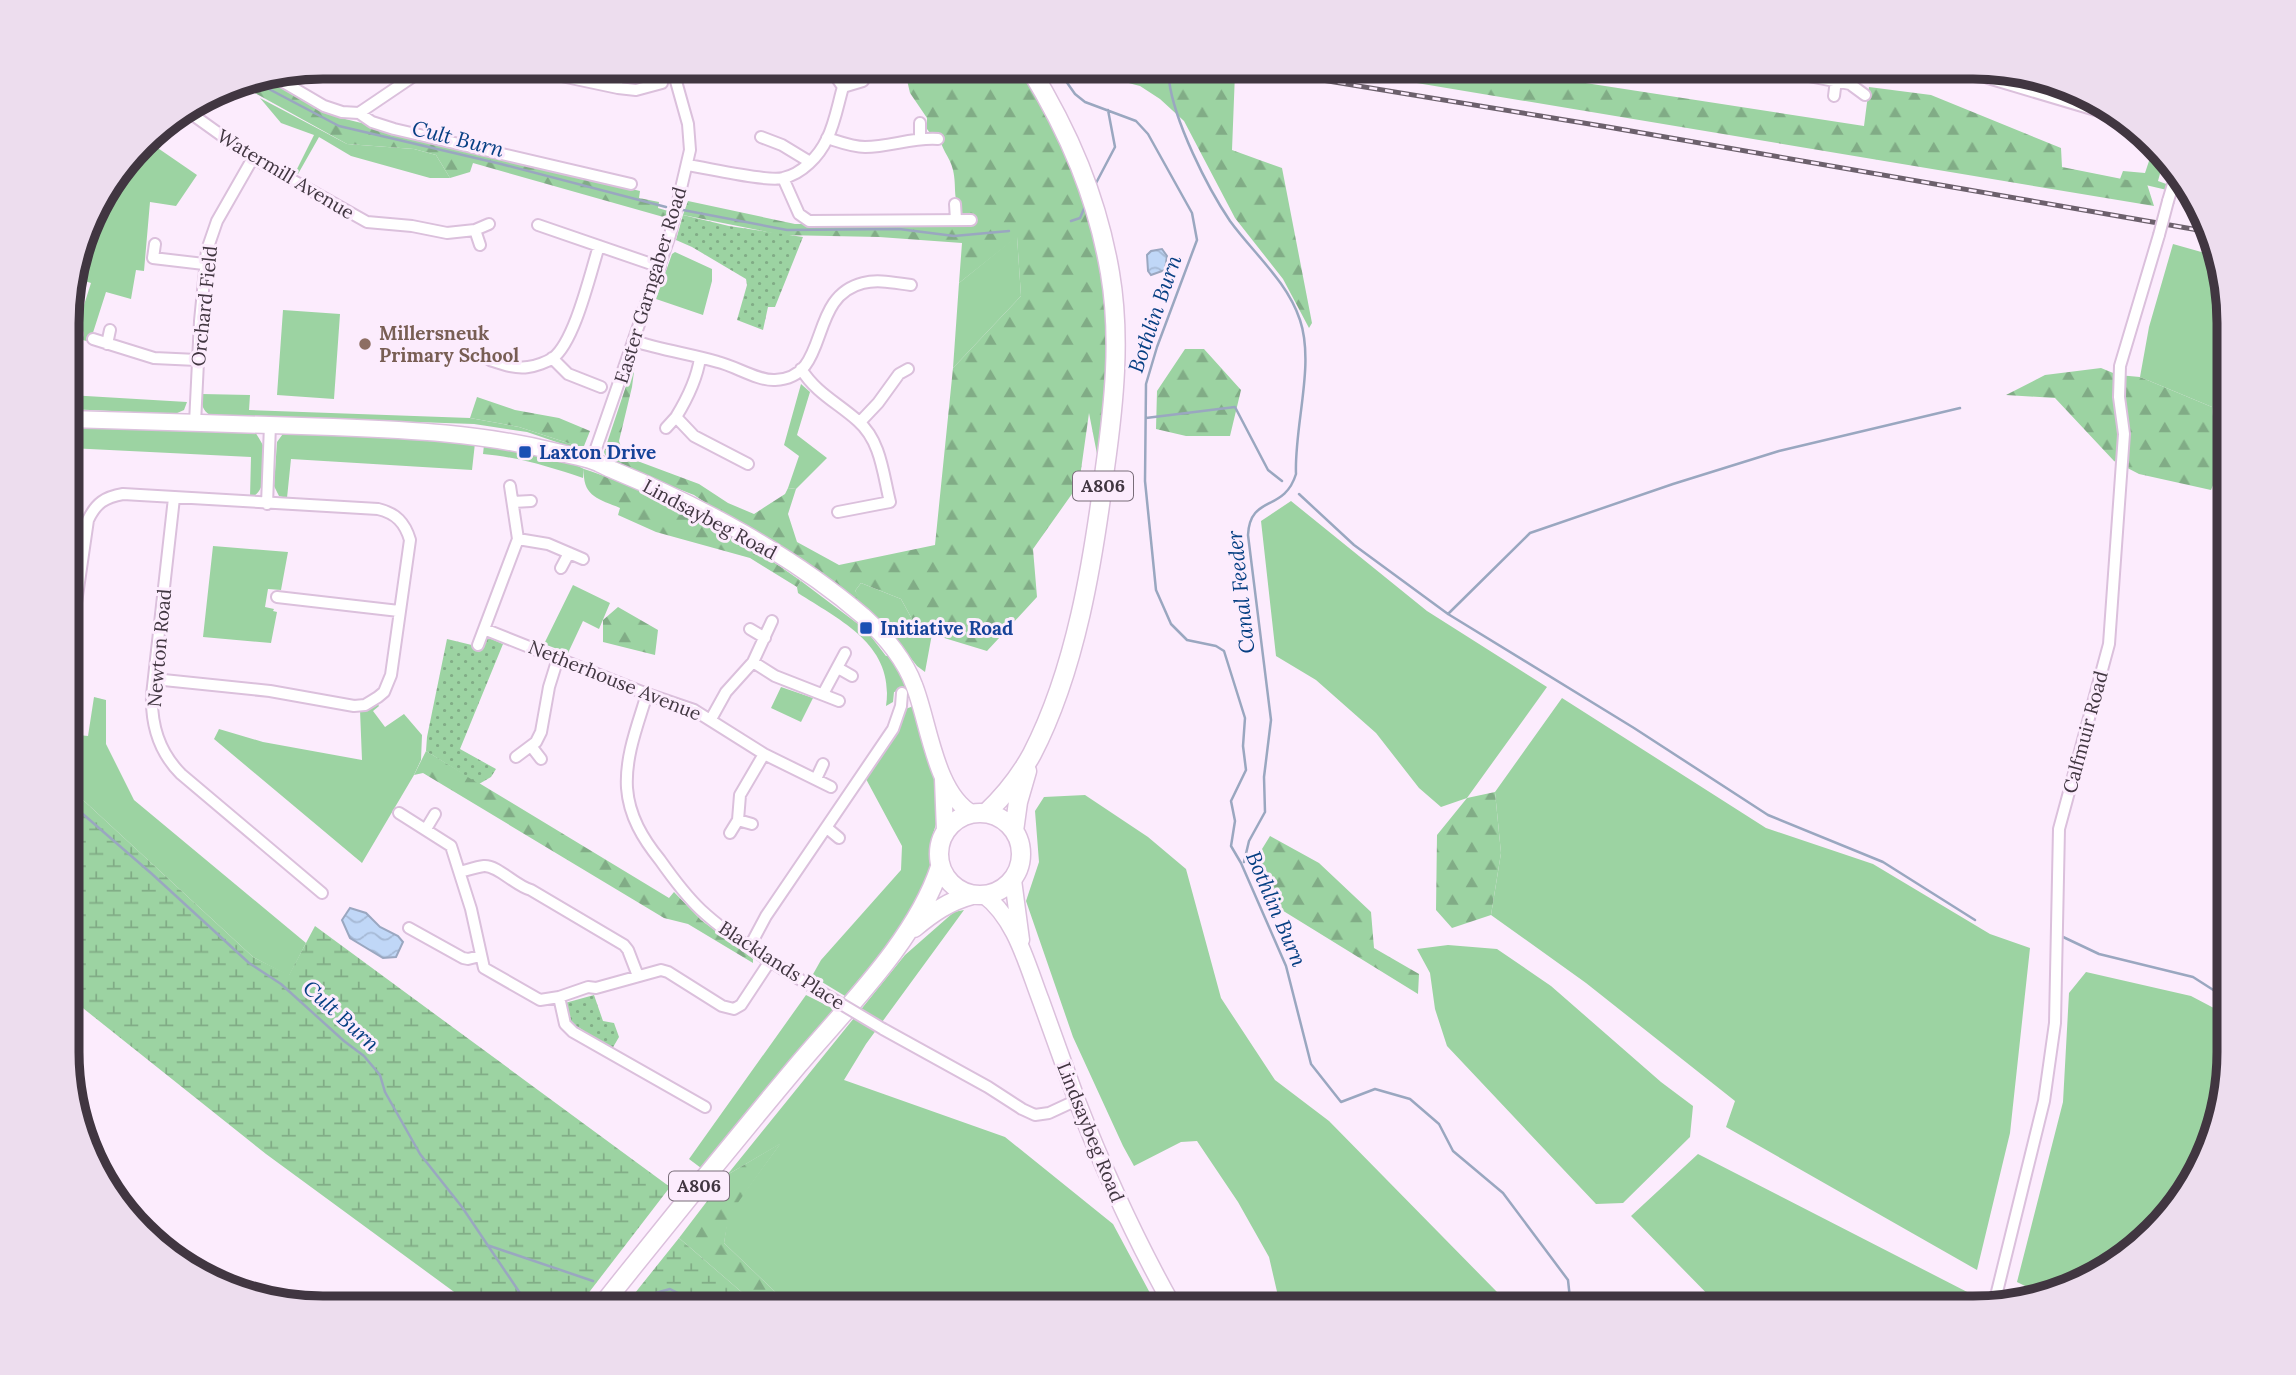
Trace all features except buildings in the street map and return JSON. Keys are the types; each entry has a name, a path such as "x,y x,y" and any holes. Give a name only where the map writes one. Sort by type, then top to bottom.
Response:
{"main road":[{"name":"A806","path":"1014,831 1018,802 1030,757 1054,702 1071,652 1085,592 1113,409 1116,346 1111,287 1095,207 1056,110 1038,79"},
{"name":"Lindsaybeg Road","path":"79,419 438,431 481,436 592,460 717,519 813,579 862,616 886,639 909,673 943,777 964,809 980,813"},
{"name":"A806","path":"980,813 1003,797 1030,757"},
{"name":"Lindsaybeg Road","path":"943,777 945,831"},
{"path":"980,813 1000,819 1014,831 1021,846 1019,870 1013,880 978,895 953,886 940,867 938,849 945,831 959,819 980,813"},
{"name":"A806","path":"610,1296 884,963 929,893 940,867"},
{"name":"Lindsaybeg Road","path":"1013,880 1022,950"},
{"name":"A806","path":"903,937 932,913 954,900 978,895"},
{"name":"Lindsaybeg Road","path":"978,895 995,903 1022,950 1077,1100 1123,1212 1168,1296"}],"street":[{"path":"359,113 408,79"},
{"path":"578,79 636,90 662,83"},
{"path":"616,79 618,88"},
{"name":"Easter Garngaber Road","path":"592,460 660,267 687,165 690,150 689,131 675,79"},
{"path":"837,79 843,87"},
{"path":"1830,79 1850,84 1865,95"},
{"path":"1833,96 1836,80"},
{"path":"843,87 863,81"},
{"path":"1999,81 2057,94"},
{"path":"284,82 324,106 342,112 359,113 372,122 394,129 631,184"},
{"path":"687,165 774,179 792,175 810,162 827,138 843,87"},
{"name":"Watermill Avenue","path":"194,115 253,159 367,222 412,226 447,233 475,230 489,224"},
{"path":"920,123 920,138"},
{"path":"761,138 782,145 810,162"},
{"path":"827,138 866,147 920,138 938,139"},
{"name":"Orchard Field","path":"195,423 204,264 214,228 253,159"},
{"path":"783,178 799,214 809,221 971,220"},
{"name":"Calfmuir Road","path":"1996,1295 2044,1101 2055,1023 2059,830 2109,645 2124,434 2119,397 2120,366 2173,183"},
{"path":"955,204 956,220"},
{"path":"538,225 660,267"},
{"path":"475,230 480,245"},
{"path":"155,244 153,258 204,264"},
{"path":"490,360 527,368 552,358 572,332 598,246"},
{"path":"899,284 901,271"},
{"path":"634,341 719,362 774,380 793,375 811,360 827,310 845,291 864,282 911,285"},
{"path":"107,344 110,330"},
{"path":"93,340 154,358 198,360"},
{"path":"552,358 568,374 595,381"},
{"path":"666,428 676,417 691,389 699,369 700,358"},
{"path":"801,369 809,382 823,395 860,422 874,442 896,501 838,512"},
{"path":"860,422 878,403 900,369"},
{"path":"676,417 694,436 743,457"},
{"path":"267,504 270,425"},
{"path":"478,645 518,539 510,486"},
{"path":"79,582 88,520 101,501 113,496 378,509 397,517 403,523 410,540 389,683 379,697 365,705 354,706 270,691 154,679"},
{"name":"Newton Road","path":"174,498 154,679 153,720 160,744 173,766 322,893"},
{"path":"513,502 531,500"},
{"path":"518,539 548,544 583,559"},
{"path":"561,568 569,553"},
{"path":"277,597 400,611"},
{"path":"711,719 726,692 753,662 772,621"},
{"name":"Netherhouse Avenue","path":"484,629 694,710 764,754 831,787"},
{"path":"750,629 765,638"},
{"path":"823,694 845,653"},
{"path":"516,757 531,746 541,732 558,657"},
{"path":"753,662 775,676 839,701"},
{"path":"838,668 852,676"},
{"path":"750,946 766,916 893,729 901,706 902,693"},
{"name":"Blacklands Place","path":"647,694 630,752 627,788 633,816 641,835 687,895 715,922 811,986 1022,1109 1035,1115 1049,1113 1077,1100"},
{"path":"531,746 541,760"},
{"path":"730,833 738,820 740,795 764,754"},
{"path":"816,779 823,764"},
{"path":"399,813 451,846 471,909 484,968 533,998 559,998 589,987 596,988 661,970 722,1006 734,1009 741,1005 770,961"},
{"path":"426,829 435,814"},
{"path":"738,820 752,824"},
{"path":"827,828 839,838"},
{"path":"460,872 486,866 531,890 624,946 638,976"},
{"path":"409,928 463,958 480,956"},
{"path":"559,998 565,1024 573,1032 705,1107"}],"green space":[{"path":"907,79 1029,79 1052,123 1077,182 1102,274 1108,343 1097,454 1089,413 1079,484 1033,549 1037,597 987,651 918,630 901,599 861,583 855,591 873,612 872,615 694,495 612,463 607,460 604,452 636,356 632,387 619,441 624,456 699,484 728,503 754,514 785,494 788,488 796,489 788,514 797,542 839,565 935,545 953,368 1021,296 1017,237 959,283 962,243 879,237 782,235 683,215 688,201 795,224 975,225 974,215 962,214 959,209 952,165 939,134 930,133 927,129 927,118 910,93"},
{"path":"1113,79 1235,79 1232,150 1282,168 1312,323 1309,328 1283,279 1235,218 1184,121 1160,99 1140,86"},
{"path":"1393,79 1559,79 1864,126 1869,87 1931,95 2061,148 2062,167 2147,184 2154,206"},
{"path":"277,84 341,118 640,191 639,198 659,202 658,208 668,211 667,218 473,163 470,172 450,178 436,155 414,149 347,144 250,90"},
{"path":"260,98 347,144 414,149 436,155 450,178 430,178 351,156 319,137 298,174 295,173 314,135 281,123"},
{"path":"155,146 197,175 176,206 150,202 144,271 136,270 131,299 106,292 90,342 79,339 82,330 79,328 79,322 91,283 83,280 97,229 111,200 139,162"},
{"path":"2151,156 2162,168 2158,181 2169,185 2167,190 2120,179 2123,171 2145,173"},
{"path":"683,215 729,226 803,237 775,307 768,307 763,330 737,320 747,285 746,279 676,240"},
{"path":"1017,236 1021,296 953,368 959,283"},
{"path":"2173,244 2207,254 2217,306 2217,453 2212,407 2140,377 2149,327"},
{"path":"675,252 712,269 712,281 703,315 656,299"},
{"path":"283,310 340,314 334,399 277,395"},
{"path":"1185,349 1204,349 1241,390 1230,436 1186,436 1156,429 1157,391"},
{"path":"2101,368 2118,375 2140,377 2212,407 2217,476 2211,490 2139,474 2114,461 2055,398 2006,395 2045,375"},
{"path":"801,384 810,392 797,435 827,458 796,489 788,488 799,456 784,445"},
{"path":"202,394 250,395 249,410 470,418 519,427 577,446 577,449 527,432 474,424 210,415 202,403"},
{"path":"79,396 187,402 184,410 175,414 79,409"},
{"path":"477,397 515,410 559,418 590,431 584,446 577,446 519,427 470,418"},
{"path":"79,427 254,430 265,452 266,464 262,485 255,495 250,497 251,457 79,448"},
{"path":"285,431 401,435 475,443 472,470 291,459 287,498 279,496 274,486 277,442"},
{"path":"484,445 521,451 578,466 584,469 583,478 521,460 483,454"},
{"path":"584,469 637,488 686,510 745,543 801,581 797,587 750,558 656,532 618,515 620,508 598,499 589,491"},
{"path":"1291,501 1427,611 1547,687 1467,798 1441,807 1419,788 1376,733 1316,680 1276,656 1261,521"},
{"path":"213,546 288,552 281,590 268,589 265,607 277,612 271,643 203,637"},
{"path":"801,581 866,630 886,656 892,655 909,689 924,730 937,793 938,816 930,848 931,871 923,891 893,939 845,996 812,976 821,960 901,870 902,846 866,779 897,730 905,709 911,707 912,700 898,691 894,692 893,702 886,706 887,685 882,667 873,651 862,637 847,625 798,593 797,587"},
{"path":"861,583 901,599 918,630 932,634 925,672 917,666 885,625 872,615 855,591"},
{"path":"573,585 610,603 599,629 583,621 568,653 544,644"},
{"path":"618,607 658,630 655,655 603,642 603,620"},
{"path":"489,638 503,644 460,749 496,769 491,777 479,784 426,751 447,639 480,647 484,640"},
{"path":"781,687 813,698 801,722 771,708"},
{"path":"94,697 106,700 106,744 134,800 306,943 289,976 253,957 79,796 79,735 88,736"},
{"path":"1562,698 1766,828 1873,864 1990,934 2030,948 2010,1133 1977,1270 1726,1127 1735,1101 1586,983 1491,915 1501,853 1495,792"},
{"path":"377,703 379,706 373,711 385,727 404,714 422,735 421,760 362,863 214,739 219,729 263,742 362,760 360,710"},
{"path":"426,751 669,898 674,892 701,920 753,959 753,963 688,924 664,918 423,773 414,775"},
{"path":"1495,792 1501,853 1491,915 1452,928 1436,910 1437,835 1467,798"},
{"path":"1085,795 1148,837 1186,869 1221,998 1275,1080 1329,1121 1498,1293 1495,1296 1278,1296 1269,1257 1238,1202 1197,1141 1181,1142 1134,1166 1073,1037 1026,901 1039,862 1035,811 1044,797"},
{"path":"79,796 253,957 289,975 315,926 670,1187 586,1296 460,1296 266,1154 79,1005"},
{"path":"1270,836 1319,863 1371,912 1374,948 1419,974 1418,994 1264,899 1254,862"},
{"path":"964,910 866,1044 844,1080 1005,1137 1113,1224 1152,1296 779,1296 724,1243 728,1215 780,1144 727,1175 905,955 954,912"},
{"path":"1448,945 1497,949 1551,986 1661,1082 1693,1106 1690,1137 1623,1203 1596,1204 1447,1046 1435,1009 1430,973 1417,949"},
{"path":"2086,972 2191,996 2217,1010 2217,1069 2213,1100 2199,1146 2167,1201 2146,1225 2096,1264 2067,1278 2031,1289 2017,1282 2063,1102 2069,993"},
{"path":"594,995 603,1021 614,1023 619,1037 612,1049 570,1022 565,1003"},
{"path":"806,995 834,1009 701,1168 689,1159"},
{"path":"781,1143 729,1215 724,1243 779,1296 746,1296 679,1238 727,1175"},
{"path":"1698,1154 1975,1296 1709,1296 1631,1216"},
{"path":"679,1238 746,1296 633,1296"}],"water":[{"path":"1162,249 1167,256 1165,270 1151,275 1148,271 1147,255 1151,251"},
{"path":"350,908 366,913 380,927 398,936 403,942 396,957 383,958 350,938 342,920"}],"waterway":[{"name":"Bothlin Burn","path":"1064,79 1075,94 1085,102 1136,121 1148,134 1192,213 1197,240 1146,384 1145,481 1156,590 1171,624 1187,640 1216,646 1224,651 1245,718 1243,746 1246,770 1231,801 1235,821 1231,846 1286,966 1311,1064 1341,1102 1375,1089 1410,1099 1439,1124 1453,1151 1503,1193 1568,1280 1570,1296"},
{"name":"Canal Feeder","path":"1169,80 1184,134 1211,190 1230,221 1287,293 1300,320 1304,338 1305,376 1296,474 1284,494 1255,514 1250,522 1248,535 1271,720 1264,777 1265,812 1249,841 1244,862"},
{"name":"Cult Burn","path":"264,86 339,126 666,207"},
{"name":"Cult Burn","path":"1095,185 1115,147 1108,110"},
{"name":"Cult Burn","path":"1071,221 1080,218 1086,204"},
{"name":"Cult Burn","path":"683,210 787,230 899,229 954,236 1009,231"},
{"path":"1146,418 1235,407 1268,470 1282,481"},
{"path":"1448,614 1530,533 1779,451 1960,408"},
{"path":"1299,494 1354,545 1448,614 1634,728 1768,815 1883,862 1975,920"},
{"name":"Cult Burn","path":"79,811 249,963 281,984 364,1056 380,1075 385,1092 420,1154 462,1207 522,1296"},
{"path":"2061,936 2099,954 2193,977 2217,992"},
{"path":"487,1245 593,1281"},
{"path":"645,1296 670,1289 684,1296"}],"railway":[{"path":"1316,79 2198,230"}],"place":[{"name":"Millersneuk Primary School","path":"365,344"},
{"name":"Laxton Drive","path":"525,452"},
{"name":"Initiative Road","path":"866,628"}]}
